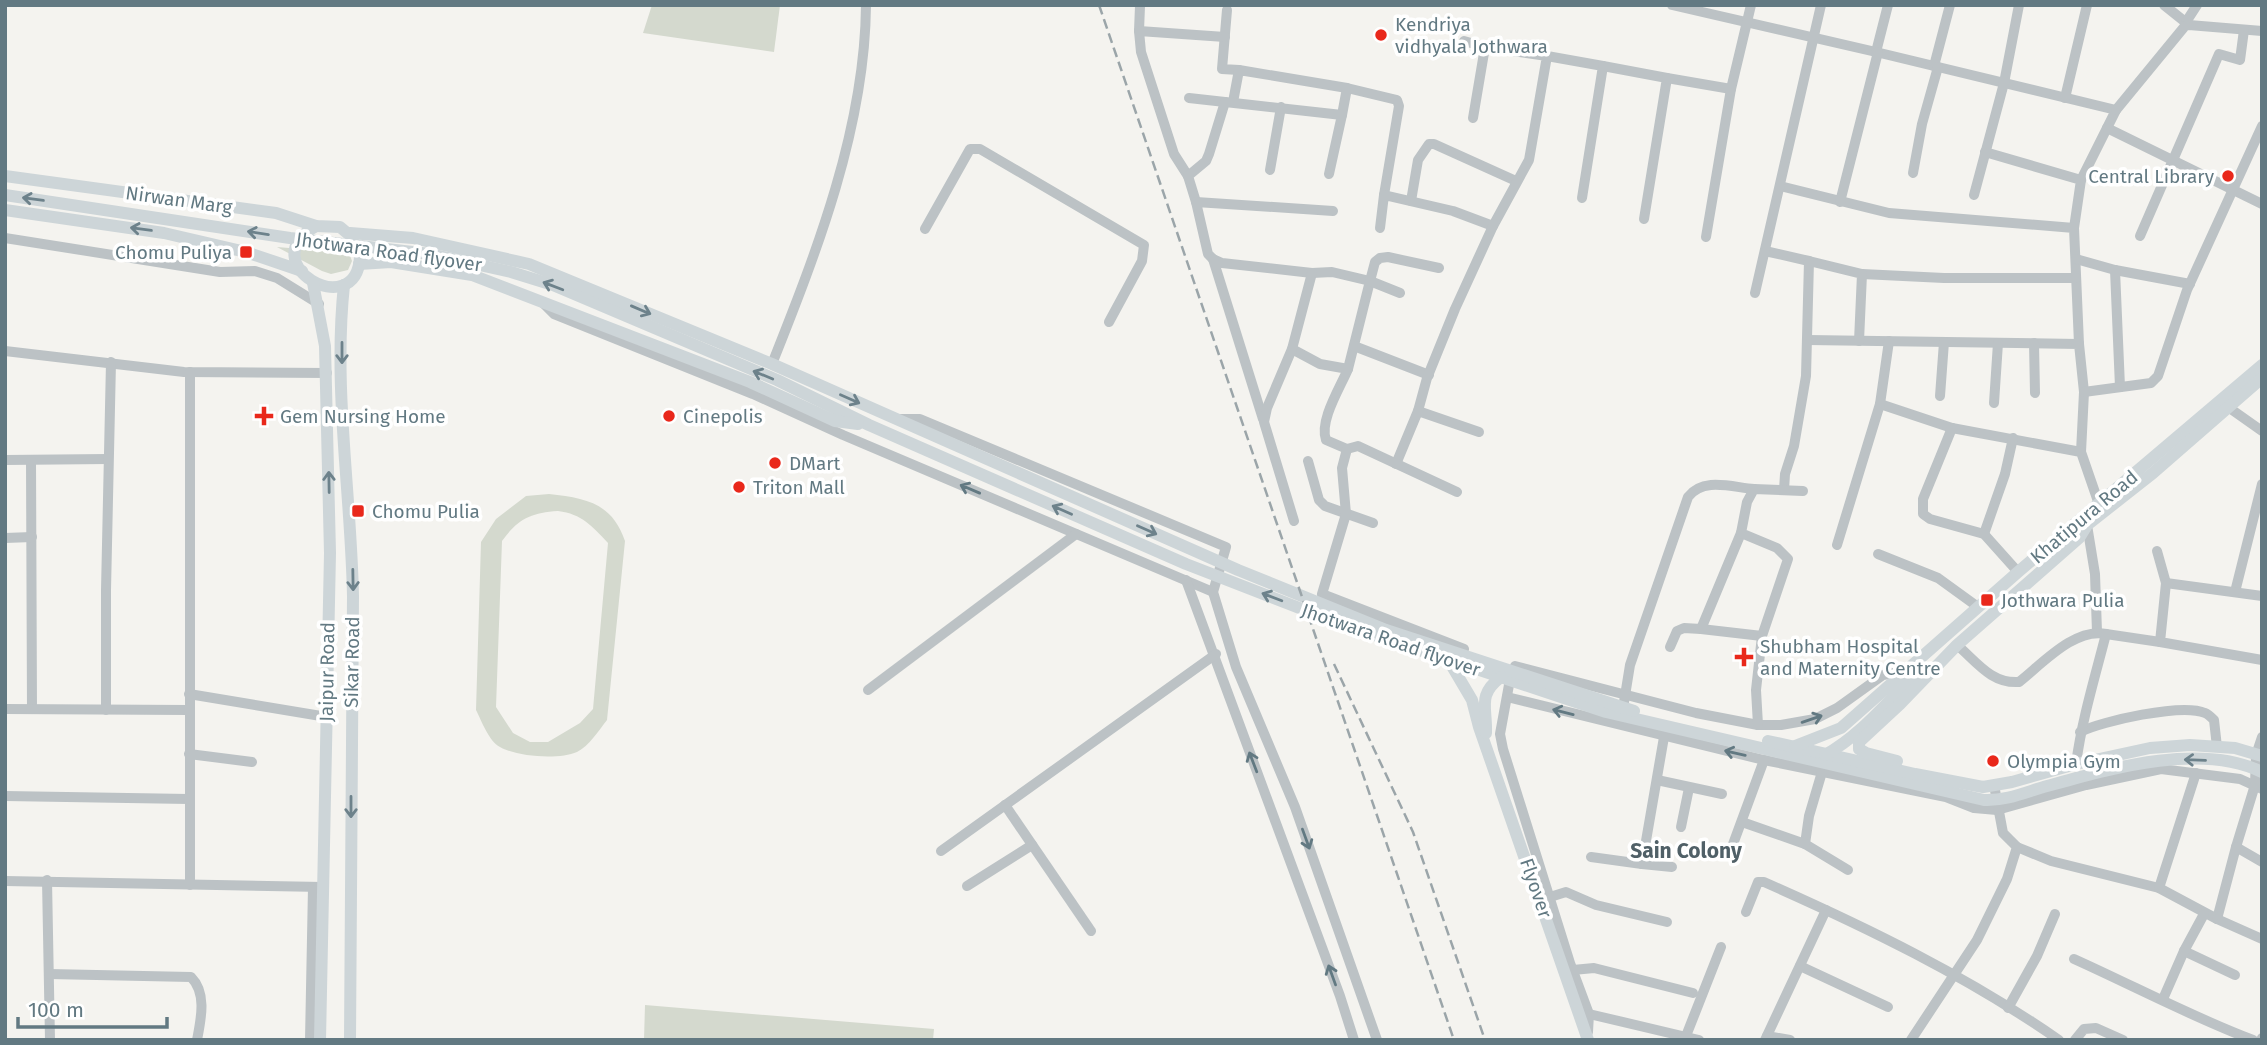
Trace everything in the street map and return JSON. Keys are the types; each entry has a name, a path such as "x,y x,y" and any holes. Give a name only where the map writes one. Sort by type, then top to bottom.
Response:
{"main road":[{"name":"Nirwan Marg","path":"5,176 276,213 316,226 340,227 350,233 413,238 529,264 772,364"},
{"name":"Jhotwara Road flyover","path":"5,195 290,238 430,254 511,272 553,285 777,380 869,425 1186,564 1338,623 1617,715 1935,788 1967,790"},
{"path":"5,210 164,233 246,252 302,271"},
{"path":"316,226 301,235 296,244 295,258 302,271 313,282 326,287 344,285 354,276 359,264 357,243 350,233"},
{"name":"Jhotwara Road flyover","path":"359,264 391,262 472,275 751,382 835,421 869,425"},
{"path":"313,282 319,304"},
{"name":"Sikar Road","path":"344,285 342,421 353,596 350,1040"},
{"name":"Jaipur Road","path":"319,304 327,373 330,553 327,717 318,887 320,1040"},
{"name":"Jhotwara Road flyover","path":"772,364 1238,570 1386,630 1646,714 1899,770 1967,790"},
{"name":"Khatipura Road","path":"1795,746 1841,728 2018,572 2102,509 2262,365"},
{"path":"1914,774 1907,764 1861,750 1859,742 1957,645 2079,538 2102,509 2262,378"},
{"path":"1815,760 1842,744 1867,723 1952,640 2074,532 2087,525"},
{"name":"Flyover","path":"1449,661 1472,700 1479,727 1588,1038"},
{"name":"Flyover","path":"1485,740 1486,694 1502,677"},
{"path":"1967,790 2012,782 2076,764 2150,748 2190,745 2235,748 2259,756"},
{"path":"1967,790 1993,800 2164,759 2230,762 2262,772"}],"street":[{"path":"772,364 842,170 865,47 866,5"},
{"path":"1706,237 1731,89 1751,5"},
{"path":"1755,293 1821,5"},
{"path":"1840,202 1888,5"},
{"path":"1913,173 1950,5"},
{"path":"1974,195 2004,83 2020,5"},
{"path":"2065,98 2087,5"},
{"path":"2164,5 2188,23 2262,31"},
{"path":"2102,509 2081,452 2084,392 2074,228 2081,180 2116,110 2188,23 2197,5"},
{"path":"1140,6 1141,52 1174,154 1188,176 1208,254 1222,263 1312,273 1332,272 1370,281 1400,293"},
{"path":"1679,6 2116,110"},
{"path":"1227,10 1222,69 1347,88 1397,100 1399,106 1380,228"},
{"path":"2140,236 2218,54 2241,60 2244,30"},
{"path":"1139,31 1225,37"},
{"path":"1464,41 1485,47 1731,89"},
{"path":"1473,118 1485,47"},
{"path":"1396,464 1455,309 1493,226 1529,160 1547,57"},
{"path":"1582,198 1603,66"},
{"path":"1188,176 1206,161 1239,70"},
{"path":"1644,219 1667,78"},
{"path":"1328,174 1347,88"},
{"path":"1189,98 1342,115"},
{"path":"1270,170 1281,107"},
{"path":"2084,392 2151,383 2158,376 2190,284 2262,126"},
{"path":"2107,128 2262,204"},
{"path":"1411,201 1418,160 1429,144 1516,181"},
{"path":"925,229 970,149 980,149 1144,245 1142,261 1109,322"},
{"path":"1985,152 2081,180"},
{"path":"1780,186 1889,213 2074,228"},
{"path":"1384,195 1453,211 1493,226"},
{"path":"1196,202 1334,211"},
{"path":"5,238 220,272 256,271 277,278 319,304"},
{"path":"1765,251 1862,274 1944,278 2076,278"},
{"path":"1439,268 1388,257 1375,262 1348,369 1323,432 1326,440 1347,449 1358,446 1457,492"},
{"path":"1213,259 1294,521"},
{"path":"2076,259 2115,270 2190,284"},
{"path":"1784,490 1806,376 1809,261"},
{"path":"2115,270 2120,387"},
{"path":"1264,422 1292,349 1312,273"},
{"path":"1859,341 1862,274"},
{"path":"542,302 554,314 753,394 1213,592"},
{"path":"1808,341 2079,344"},
{"path":"1837,545 1880,404 1889,341"},
{"path":"1940,396 1944,342"},
{"path":"1994,403 1998,343"},
{"path":"2034,344 2035,393"},
{"path":"1354,346 1429,375"},
{"path":"1292,349 1320,364 1348,369"},
{"path":"5,351 190,372 327,373"},
{"path":"106,710 111,362"},
{"path":"190,372 190,886"},
{"path":"1880,404 1952,428 2081,452"},
{"path":"2228,407 2262,431"},
{"path":"1418,411 1479,432"},
{"path":"894,419 920,419 1226,547 1213,592 1236,667 1295,807 1377,1040"},
{"path":"1952,428 1923,499 1923,514 1955,527 1984,534 2018,572"},
{"path":"1984,534 2005,474 2013,438"},
{"path":"1347,449 1342,468 1346,514 1322,594 1430,638 1512,666 1625,696 1758,725 1781,725 1815,719 1837,708 1883,675 1908,670"},
{"path":"5,460 108,459"},
{"path":"31,460 32,709"},
{"path":"1308,461 1319,500 1325,506 1373,523"},
{"path":"1619,726 1630,665 1689,497 1695,488 1704,484 1803,491"},
{"path":"2235,592 2262,484"},
{"path":"1701,629 1741,533 1747,502 1754,489"},
{"path":"2076,764 2088,698 2098,671 2102,633 2087,525"},
{"path":"1741,533 1777,548 1787,559 1762,636 1756,690 1758,725"},
{"path":"868,690 1076,534"},
{"path":"5,538 32,537"},
{"path":"2157,551 2166,583 2160,642"},
{"path":"1878,554 1938,578 1978,607"},
{"path":"1186,580 1216,654 1354,1040"},
{"path":"2166,583 2262,596"},
{"path":"1670,647 1677,631 1685,628 1762,636"},
{"path":"1957,645 1989,674 2002,681 2019,682 2073,640 2102,633 2262,660"},
{"path":"941,851 1216,654"},
{"path":"1512,666 1500,734 1503,749 1589,1014 1588,1038"},
{"path":"1222,673 1236,667"},
{"path":"189,694 327,717"},
{"path":"1507,697 1764,760 1945,797 1974,808 1997,810 2086,785 2161,769 2240,779 2258,787"},
{"path":"5,709 189,710"},
{"path":"2080,732 2092,726 2128,718 2169,712 2198,712 2206,713 2214,720 2217,747"},
{"path":"1642,864 1664,737"},
{"path":"2217,919 2236,848 2258,787 2262,737"},
{"path":"189,754 252,762"},
{"path":"1730,855 1764,760"},
{"path":"1805,844 1809,816 1822,772"},
{"path":"2159,888 2196,773"},
{"path":"1657,780 1722,794"},
{"path":"1994,785 2003,833 2017,847 2051,861 2159,888 2204,914 2261,936"},
{"path":"1681,827 1689,788"},
{"path":"5,796 189,799"},
{"path":"1004,805 1091,931"},
{"path":"1742,822 1805,844 1849,870"},
{"path":"967,886 1032,845"},
{"path":"1911,1040 1955,974 1995,906 2017,847"},
{"path":"2236,848 2262,862"},
{"path":"1591,857 1672,867"},
{"path":"47,880 50,1040"},
{"path":"5,881 318,887 310,1040"},
{"path":"1746,912 1761,881 1955,974 2059,1040"},
{"path":"1550,897 1566,892 1596,905 1667,922"},
{"path":"1790,1040 1766,1038 1826,910"},
{"path":"2008,1008 2038,956 2055,914"},
{"path":"2162,999 2204,914"},
{"path":"1686,1037 1721,947"},
{"path":"2184,951 2235,975"},
{"path":"2074,959 2210,1024 2253,1040"},
{"path":"1800,966 1888,1007"},
{"path":"1573,970 1594,968 1693,993"},
{"path":"48,974 191,976 198,984 201,994 197,1040"},
{"path":"1589,1014 1699,1040"},
{"path":"2075,1040 2084,1029 2096,1028 2123,1040"}],"shaded area":[{"path":"652,5 780,5 774,52 643,33"},
{"path":"277,247 349,253 352,261 348,270 331,274"},
{"path":"549,494 596,505 613,518 625,541 607,720 594,738 581,749 560,756 527,755 500,747 489,736 476,710 481,542 496,519 526,496","holes":["558,511 574,515 586,522 608,543 593,709 580,723 548,742 530,742 513,733 496,707 502,541 519,522 532,516"]},
{"path":"645,1005 934,1029 933,1040 644,1040"}],"railway":[{"path":"1099,5 1454,1040"},
{"path":"1334,664 1413,832 1485,1040"}],"place":[{"name":"Kendriya vidhyala Jothwara","path":"1381,35"},
{"name":"Central Library","path":"2228,176"},
{"name":"Chomu Puliya","path":"246,252"},
{"name":"Gem Nursing Home","path":"264,416"},
{"name":"Cinepolis","path":"669,416"},
{"name":"DMart","path":"775,463"},
{"name":"Triton Mall","path":"739,487"},
{"name":"Chomu Pulia","path":"358,511"},
{"name":"Jothwara Pulia","path":"1987,600"},
{"name":"Shubham Hospital and Maternity Centre","path":"1744,657"},
{"name":"Olympia Gym","path":"1993,761"}],"district":[{"name":"Sain Colony","path":"1686,851"}]}
